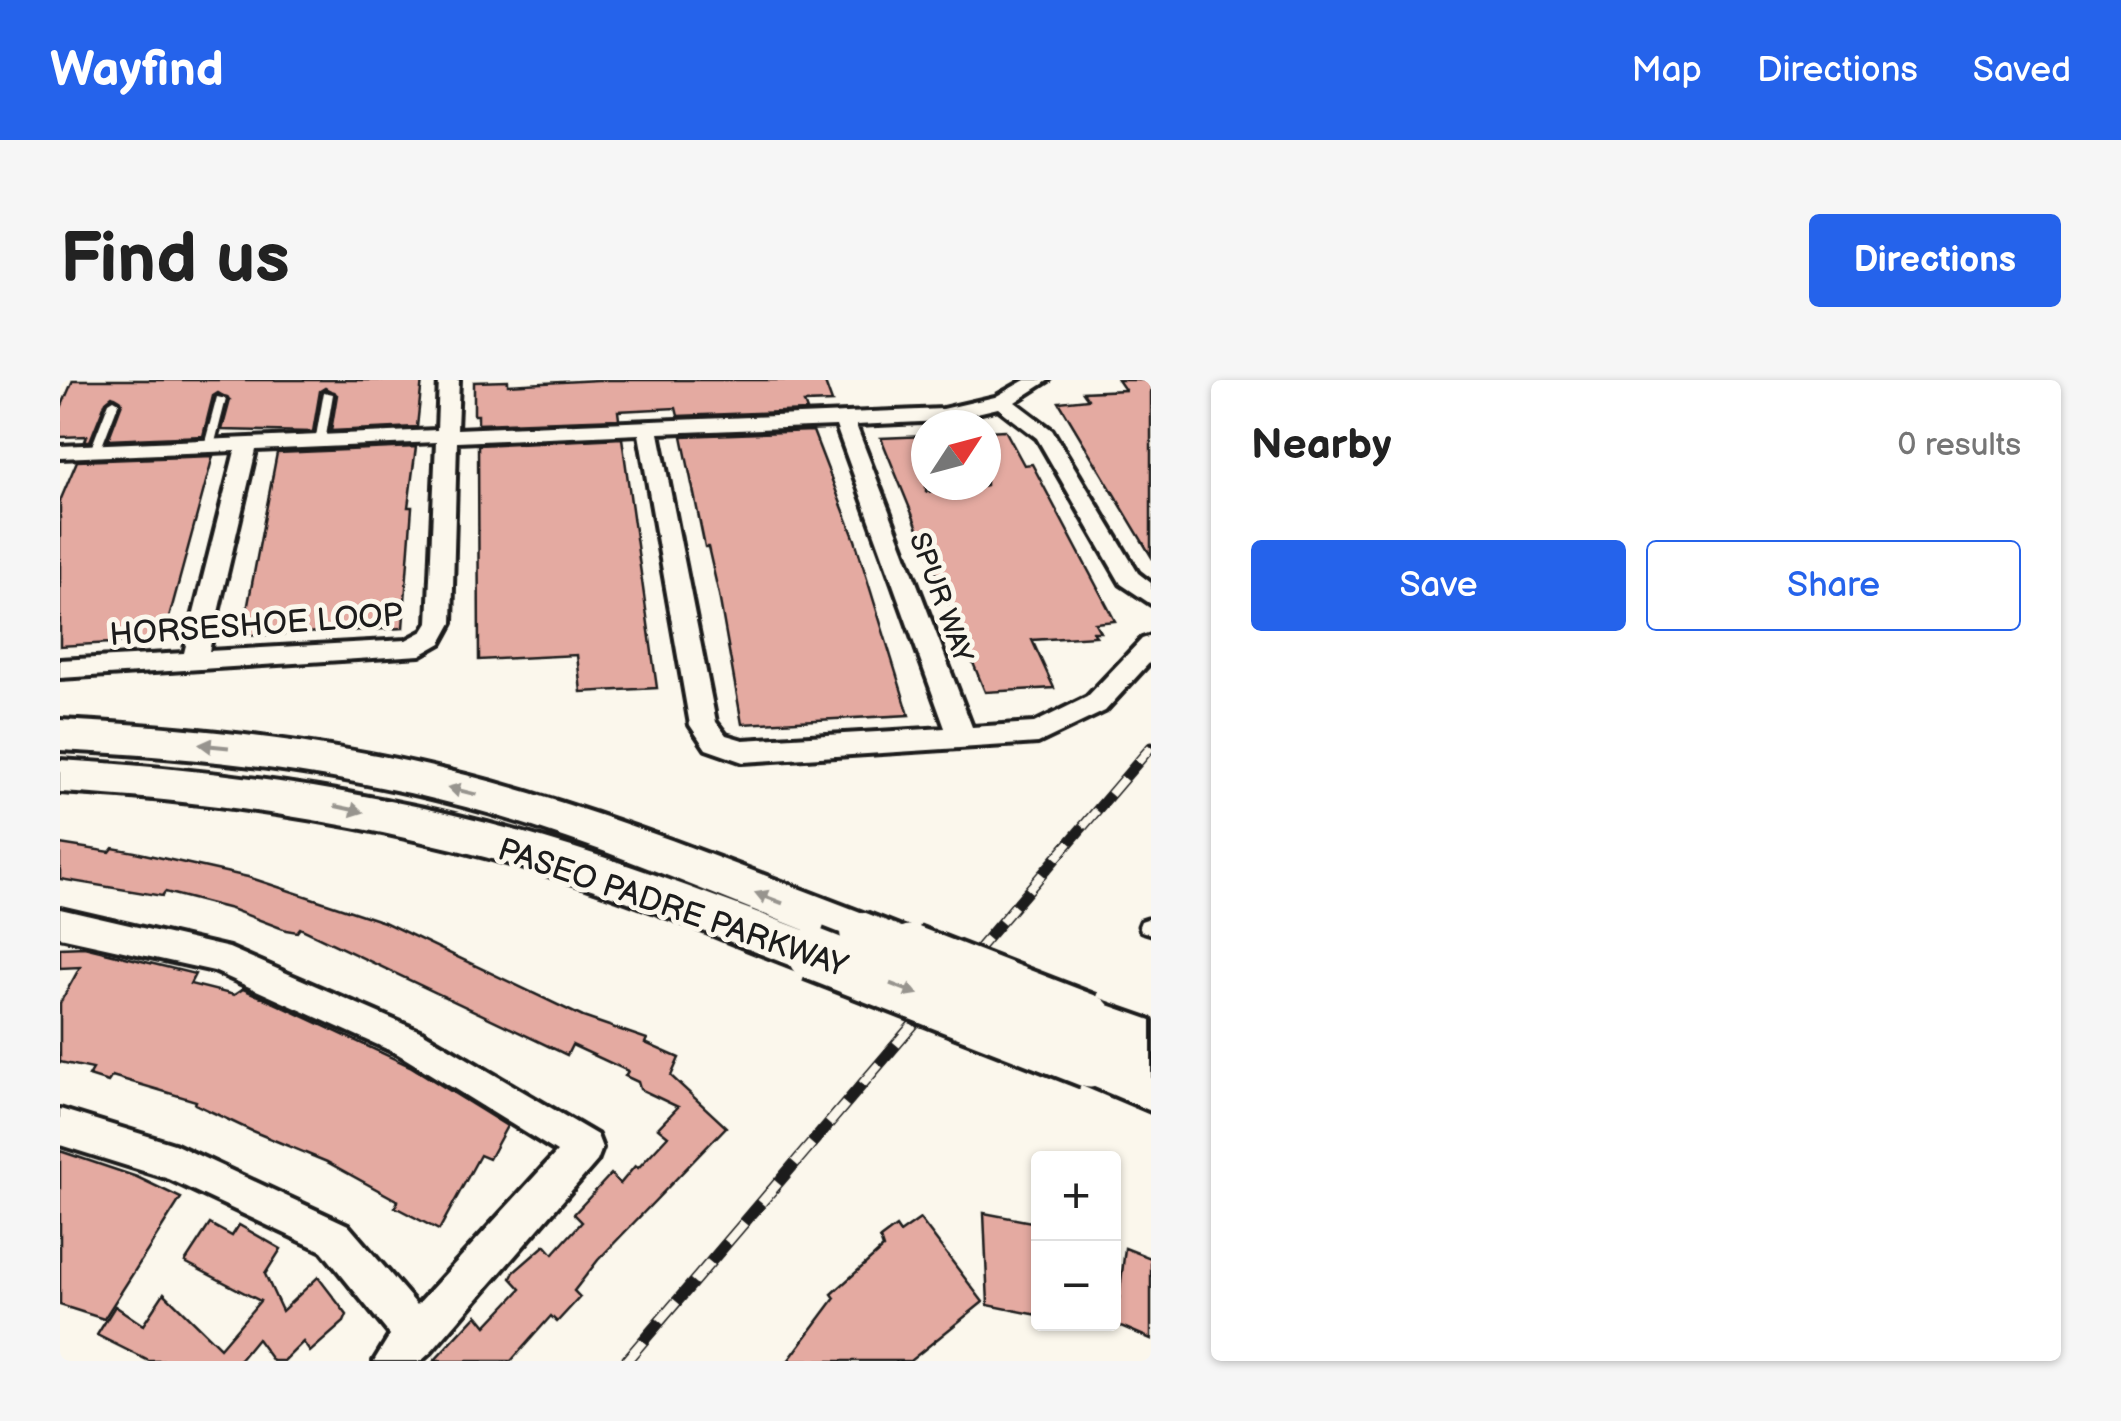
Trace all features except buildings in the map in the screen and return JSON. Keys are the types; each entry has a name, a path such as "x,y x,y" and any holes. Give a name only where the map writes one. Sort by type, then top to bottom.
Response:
{"main road":[{"name":"PASEO PADRE PARKWAY","path":"60,735 151,739 363,768 468,791 574,824 860,932 1089,1041 1151,1087"},
{"name":"PASEO PADRE PARKWAY","path":"60,776 238,789 436,827 631,885 813,954 1089,1041 1151,1043"}],"street":[{"path":"447,437 449,380"},
{"path":"60,452 943,415 1002,401 1039,380"},
{"path":"1002,401 1045,434 1129,578 1151,596"},
{"name":"SPUR WAY","path":"844,420 963,739"},
{"path":"648,428 703,725 716,742 743,751 1038,733 1096,704 1151,644"},
{"name":"HORSESHOE LOOP","path":"60,669 411,650 432,637 440,623 447,437"},
{"path":"194,662 248,445"},
{"path":"60,923 218,958 410,1043 584,1148 406,1349 335,1238 174,1162 60,1126"}],"lane":[{"path":"320,442 328,394"},
{"path":"209,446 221,399"},
{"path":"94,451 114,402"}],"railway":[{"path":"974,954 1151,747"},
{"path":"626,1361 976,951"}]}
